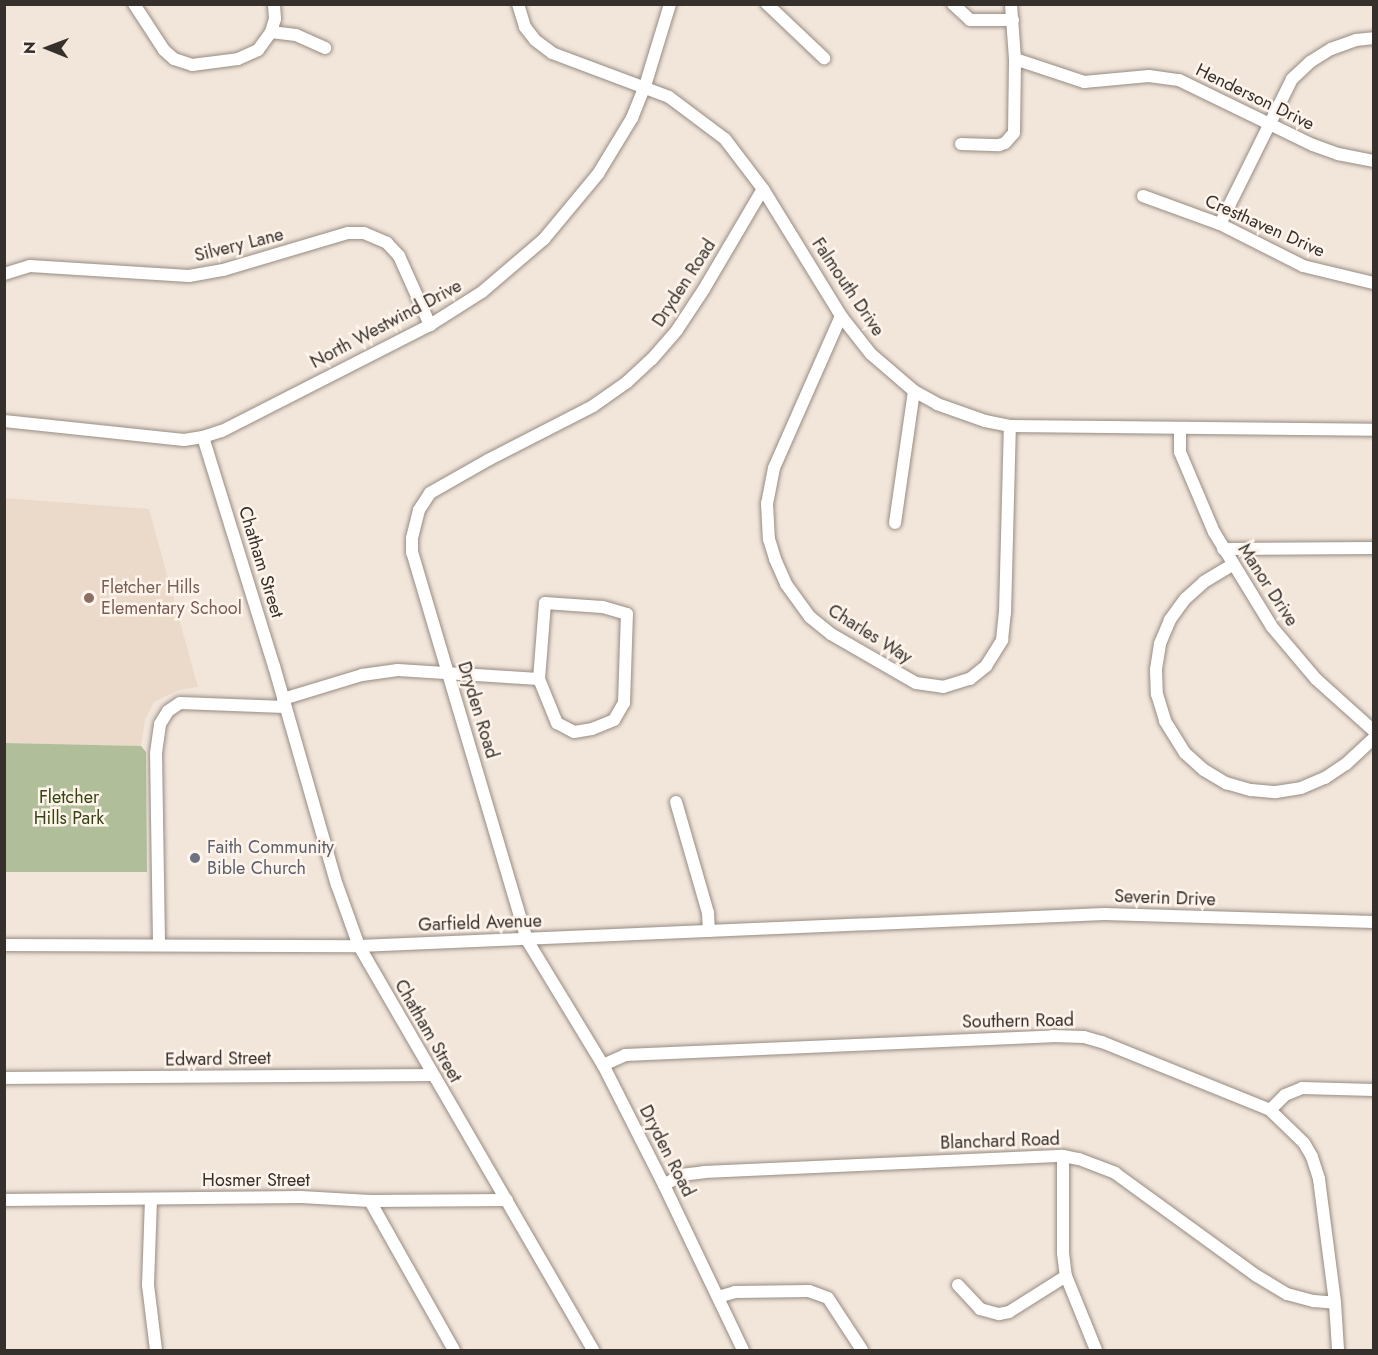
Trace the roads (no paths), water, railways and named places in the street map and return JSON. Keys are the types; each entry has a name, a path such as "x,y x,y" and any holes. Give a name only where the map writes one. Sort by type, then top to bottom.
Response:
{"street":[{"path":"134,4 164,50 174,59 186,64 245,57 258,50 271,32 275,19 274,4"},
{"name":"Falmouth Drive","path":"518,4 525,27 535,40 552,53 645,86 669,97 725,139 764,189 841,316 871,354 914,391 937,404 985,421 1010,426 1374,430"},
{"name":"North Westwind Drive","path":"4,421 184,440 203,437 222,431 430,325 482,292 544,239 598,174 632,118 645,86 670,4"},
{"path":"767,4 824,58"},
{"path":"953,4 970,20 1013,20"},
{"path":"961,144 999,145 1005,143 1014,134 1015,59 1011,4"},
{"path":"271,32 296,35 325,48"},
{"path":"1220,224 1292,79 1310,62 1336,47 1374,38"},
{"name":"Henderson Drive","path":"1015,59 1083,82 1149,76 1179,80 1323,149 1374,161"},
{"name":"Dryden Road","path":"743,1350 664,1185 603,1065 527,940 412,553 413,530 424,501 430,493 488,460 567,421 627,382 677,330 764,189"},
{"name":"Cresthaven Drive","path":"1143,196 1220,224 1303,266 1374,283"},
{"name":"Silvery Lane","path":"4,274 30,266 167,276 198,275 223,270 348,233 364,233 387,243 399,256 430,325"},
{"name":"Charles Way","path":"841,316 774,468 767,503 771,546 786,584 810,617 831,634 916,683 943,687 970,679 986,666 1002,640 1005,613 1010,426"},
{"path":"895,522 914,391"},
{"name":"Manor Drive","path":"1179,429 1180,452 1223,549 1272,627 1316,680 1374,731"},
{"name":"Chatham Street","path":"203,437 337,885 359,946 593,1350"},
{"path":"1223,549 1374,548"},
{"path":"1232,565 1204,582 1185,599 1170,620 1160,644 1156,670 1157,694 1164,720 1185,753 1204,770 1226,783 1251,790 1276,792 1301,788 1325,778 1346,764 1374,738"},
{"path":"545,603 602,607 627,614 624,703 614,720 592,729 574,732 557,723 539,679 545,603"},
{"path":"159,944 156,753 160,724 168,711 180,703 284,703 386,671 411,670 449,675 539,679"},
{"path":"676,802 708,913 710,931"},
{"name":"Severin Drive","path":"956,919 1104,914 1374,922"},
{"name":"Garfield Avenue","path":"4,945 359,946 956,919"},
{"name":"Southern Road","path":"603,1065 625,1055 1052,1036 1084,1037 1102,1042 1270,1110 1304,1143 1317,1170 1335,1303 1338,1350"},
{"name":"Edward Street","path":"4,1078 433,1075"},
{"path":"1270,1110 1285,1095 1302,1088 1374,1090"},
{"path":"1063,1156 1065,1276 1096,1350"},
{"name":"Blanchard Road","path":"664,1185 681,1175 704,1172 1063,1156 1079,1159 1115,1173 1257,1276 1287,1294 1335,1303"},
{"name":"Hosmer Street","path":"4,1200 301,1197 370,1201 507,1200"},
{"path":"151,1199 148,1285 156,1350"},
{"path":"370,1201 454,1350"},
{"path":"958,1285 980,1309 999,1314 1009,1312 1065,1276"},
{"path":"718,1297 735,1292 809,1290 828,1298 862,1350"}],"place":[{"name":"Fletcher Hills Elementary School","path":"89,598"},
{"name":"Faith Community Bible Church","path":"195,858"}],"park label":[{"name":"Fletcher Hills Park","path":"69,808"}]}
